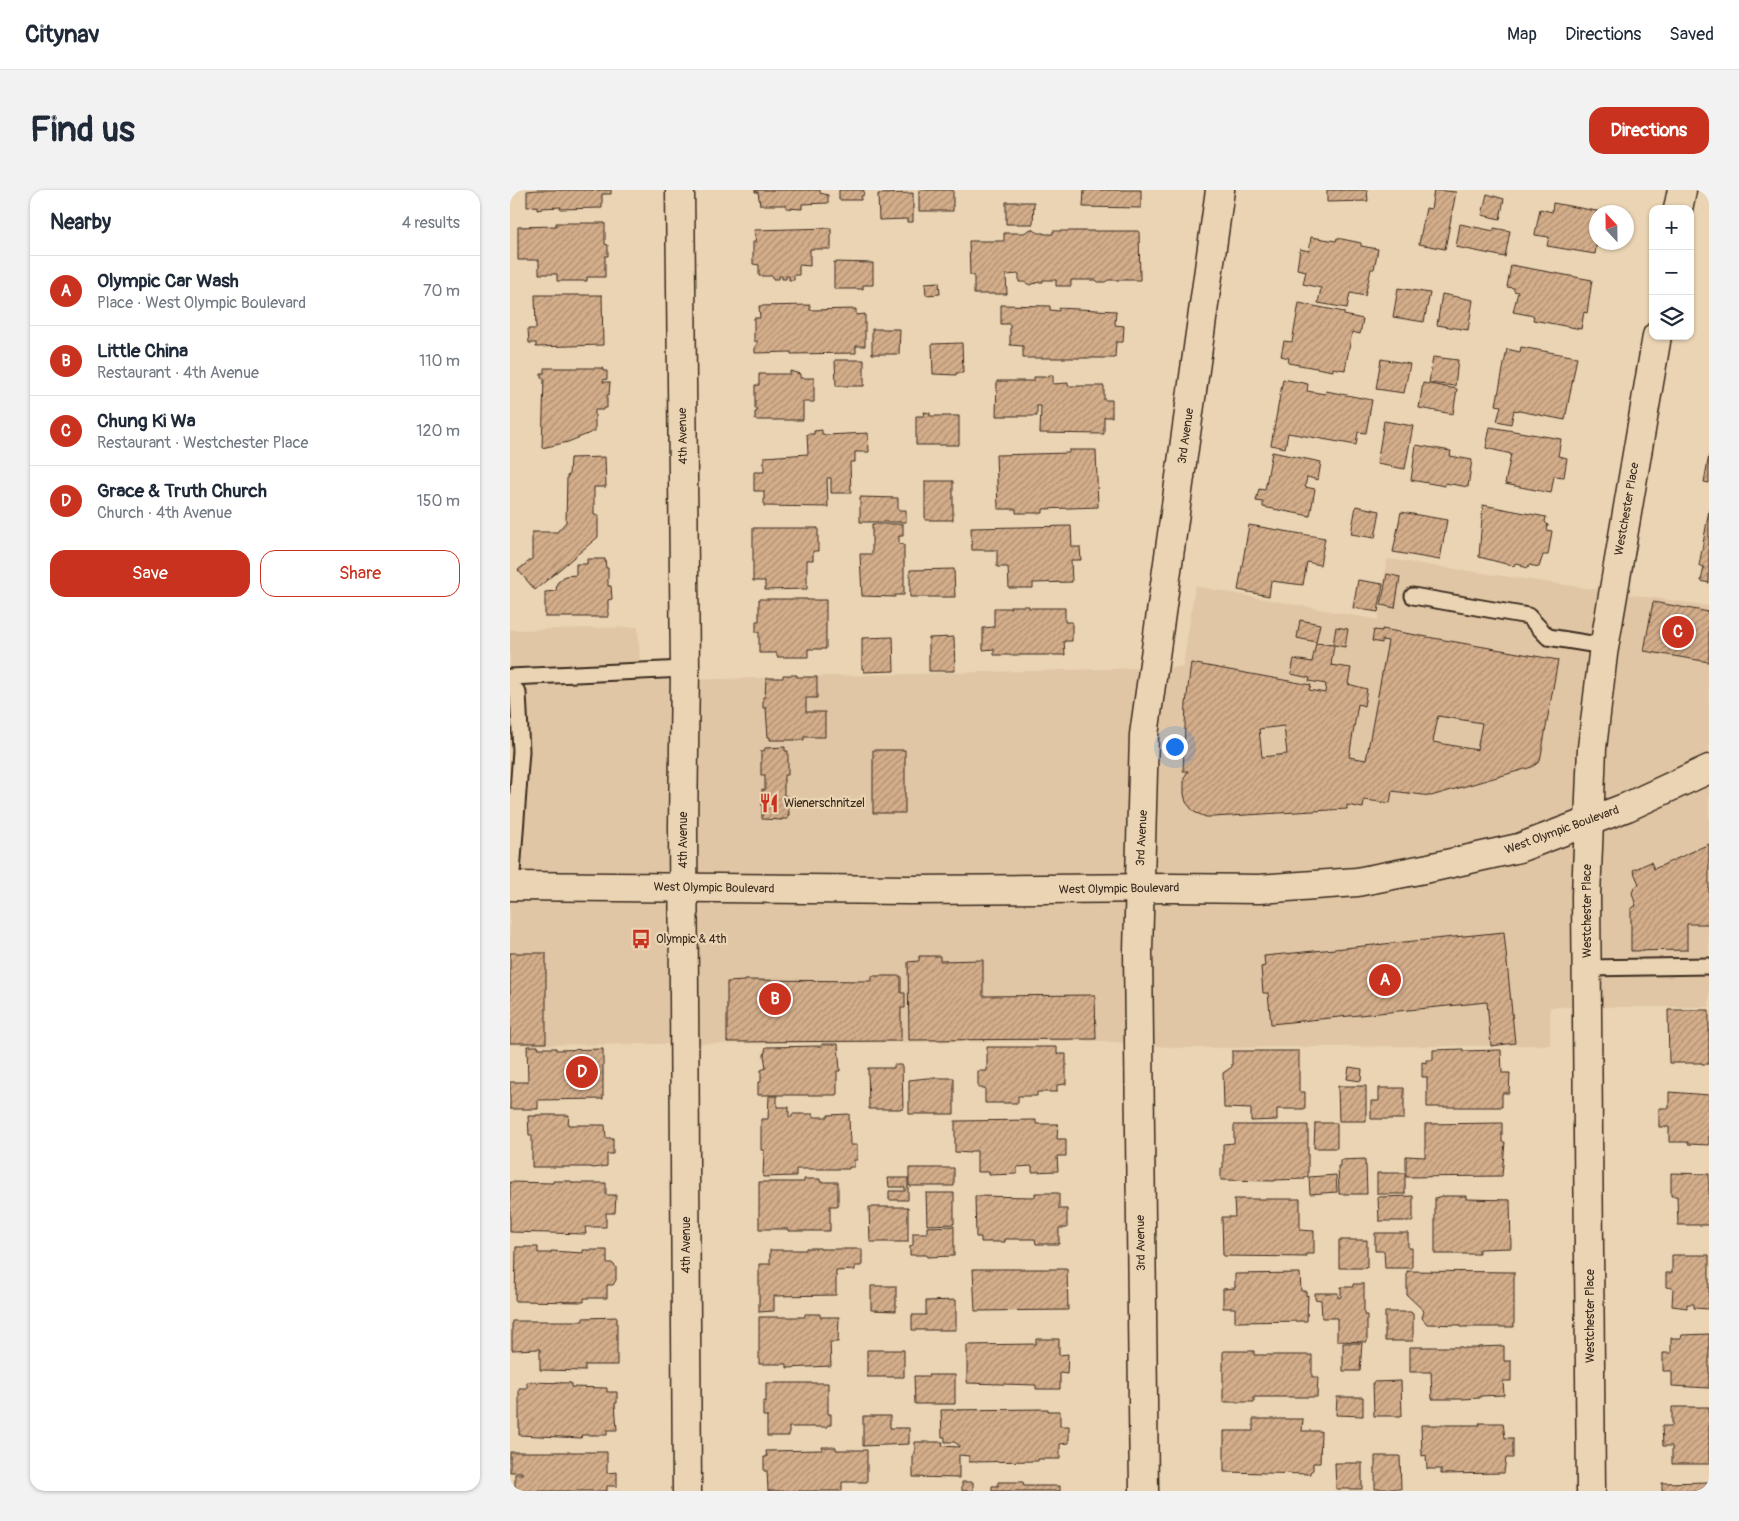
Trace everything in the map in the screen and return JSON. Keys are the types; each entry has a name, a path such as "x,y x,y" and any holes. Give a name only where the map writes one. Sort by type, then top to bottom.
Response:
{"street":[{"name":"4th Avenue","path":"680,190 685,669 683,888 687,1491"},
{"name":"3rd Avenue","path":"1144,1491 1138,951 1144,735 1220,190"},
{"path":"1679,205 1682,190"},
{"name":"Westchester Place","path":"1591,1491 1586,896 1593,727 1604,646 1656,340"},
{"name":"West Olympic Boulevard","path":"511,886 909,890 1259,889 1357,882 1519,848 1627,807 1709,769"}],"lane":[{"path":"1413,596 1528,616 1548,637 1604,646"},
{"path":"510,677 685,669"},
{"path":"510,683 518,693 521,751 511,886"},
{"path":"1587,968 1709,966"}],"shaded area":[{"path":"1387,559 1709,606 1709,1007 1550,1007 1550,1045 1181,1048 1102,1041 510,1045 510,630 638,627 641,681 1183,667 1195,586 1378,620"}],"building":[{"path":"611,190 611,194 602,194 602,208 560,209 561,207 537,210 537,206 527,207 527,191"},
{"path":"755,190 820,190 820,193 828,195 828,203 802,204 802,209 786,208 786,205 760,205 758,192 755,192"},
{"path":"839,190 864,190 861,200 839,200"},
{"path":"919,190 953,190 953,211 919,211"},
{"path":"1084,190 1141,190 1141,208 1083,207"},
{"path":"1327,190 1367,190 1368,201 1327,202"},
{"path":"1434,190 1456,192 1445,249 1419,244 1426,208 1431,209"},
{"path":"913,193 913,222 907,222 907,219 879,220 878,194"},
{"path":"1487,194 1504,199 1500,219 1482,215"},
{"path":"1006,202 1034,202 1033,224 1006,224"},
{"path":"1553,203 1589,210 1589,250 1596,250 1595,254 1547,246 1549,237 1535,235 1540,209 1552,212"},
{"path":"556,223 605,223 605,244 608,245 608,256 605,256 605,277 587,277 587,281 557,281 557,274 539,274 539,260 518,260 518,227 556,226"},
{"path":"1460,224 1494,231 1494,228 1510,231 1505,257 1456,247"},
{"path":"831,228 831,249 810,249 810,266 799,265 799,275 794,275 794,280 789,280 789,276 786,276 786,279 782,279 782,276 779,276 779,279 773,279 773,276 759,276 759,265 753,264 753,242 756,242 754,230"},
{"path":"1031,229 1044,234 1053,234 1053,231 1139,231 1140,280 1108,280 1098,282 1096,280 1071,280 1071,286 1056,286 1056,280 1043,280 1043,282 1030,285 1019,282 1019,274 1006,275 1007,294 974,294 974,275 970,275 969,241 1004,241 1004,233 1024,233"},
{"path":"1311,237 1336,241 1337,238 1361,243 1361,246 1378,249 1365,296 1350,293 1347,308 1318,303 1321,288 1303,284 1306,271 1297,269 1300,249 1309,251"},
{"path":"834,262 873,263 873,285 863,285 863,289 834,289"},
{"path":"1511,265 1592,280 1587,313 1584,312 1581,329 1533,320 1534,316 1513,312 1518,292 1514,291 1514,288 1507,287"},
{"path":"939,282 940,294 926,295 925,283"},
{"path":"1398,288 1430,293 1424,322 1393,317"},
{"path":"1442,294 1473,300 1468,330 1437,325"},
{"path":"535,295 602,295 603,345 536,347 536,343 529,343 528,329 536,329"},
{"path":"1299,303 1344,312 1344,315 1363,319 1360,334 1352,332 1345,370 1333,368 1333,371 1288,363 1289,358 1281,356 1284,341 1292,342"},
{"path":"810,305 810,310 856,309 856,315 865,314 865,346 856,346 856,353 755,353 757,341 754,341 754,318 760,318 759,306"},
{"path":"1001,305 1050,306 1050,310 1059,311 1059,308 1116,311 1115,325 1124,326 1123,342 1116,342 1115,358 1023,358 1023,346 1010,345 1010,324 1001,324"},
{"path":"872,329 900,329 899,354 872,354"},
{"path":"962,343 963,373 956,373 956,375 933,374 932,344"},
{"path":"1521,347 1577,357 1565,420 1514,410 1511,424 1497,421 1501,406 1496,405 1507,349 1520,352"},
{"path":"1433,357 1458,360 1455,386 1429,383"},
{"path":"1381,359 1410,364 1404,393 1376,389"},
{"path":"835,360 864,360 864,386 836,386"},
{"path":"544,368 603,368 603,371 607,371 607,379 603,380 603,382 610,382 607,408 595,410 595,431 568,442 542,448 544,378 541,378 541,373 544,373"},
{"path":"790,371 800,374 800,378 814,378 814,402 803,402 803,420 755,420 757,409 755,409 755,385 759,385 759,374 790,374"},
{"path":"1049,375 1053,375 1053,384 1068,383 1068,386 1104,386 1104,400 1112,400 1112,417 1104,417 1104,434 1040,433 1041,406 1037,406 1037,416 996,416 997,381 1034,381 1034,377 1049,377"},
{"path":"1283,379 1308,384 1307,391 1325,394 1326,391 1372,400 1366,433 1358,432 1356,445 1288,433 1285,448 1271,445"},
{"path":"1423,383 1457,389 1453,414 1419,408"},
{"path":"924,412 930,413 930,416 959,416 959,445 916,445 916,416 925,416"},
{"path":"1384,421 1413,426 1405,469 1377,464"},
{"path":"1490,427 1561,439 1558,456 1567,458 1564,477 1554,476 1551,493 1505,484 1511,454 1486,448"},
{"path":"822,430 822,434 825,435 868,433 869,452 855,452 855,462 850,462 851,493 831,493 831,478 827,478 828,507 764,506 764,491 754,491 754,472 764,472 764,457 808,454 807,434 814,434 814,431"},
{"path":"1416,445 1451,451 1450,456 1472,460 1468,487 1445,483 1445,486 1411,480"},
{"path":"1069,450 1096,450 1098,507 1043,509 1043,513 1016,513 1016,509 998,509 996,455 1069,453"},
{"path":"1272,452 1321,462 1318,480 1307,477 1305,487 1315,489 1310,516 1263,507 1263,502 1256,501 1259,489 1265,490"},
{"path":"1709,455 1709,483 1704,482"},
{"path":"605,457 606,487 594,487 594,515 598,515 598,537 535,590 518,570 532,559 532,532 557,532 566,522 567,476 569,475 570,458"},
{"path":"925,481 953,481 953,520 925,520"},
{"path":"860,497 898,498 898,510 906,510 906,522 860,522"},
{"path":"1483,505 1546,517 1547,530 1552,531 1548,555 1543,555 1539,567 1529,565 1528,568 1515,563 1514,566 1479,557"},
{"path":"1356,506 1380,511 1375,538 1351,534"},
{"path":"1709,510 1709,583 1701,581 1704,567 1699,566"},
{"path":"1401,512 1447,520 1440,560 1393,552"},
{"path":"872,524 903,524 903,536 899,536 899,544 904,545 904,595 895,595 895,597 862,596 860,554 872,554"},
{"path":"1249,525 1325,538 1320,565 1307,562 1303,585 1271,581 1269,596 1238,590"},
{"path":"1071,526 1072,547 1080,547 1081,560 1071,560 1072,582 1033,583 1033,588 1009,588 1008,567 997,567 997,550 972,550 971,528"},
{"path":"753,528 818,528 818,551 813,551 813,560 807,560 807,589 765,590 765,581 753,581"},
{"path":"587,559 605,559 606,568 608,568 608,586 611,586 612,599 608,600 608,617 545,617 545,592 556,591 557,583 565,576 576,575 576,564 587,564"},
{"path":"954,569 955,597 910,597 910,570"},
{"path":"1387,574 1400,577 1395,608 1381,605"},
{"path":"1358,580 1383,584 1378,612 1353,608"},
{"path":"759,599 826,600 826,649 808,649 808,657 777,657 777,653 759,653 759,632 756,632 756,621 759,621"},
{"path":"1653,602 1709,612 1709,662 1644,651"},
{"path":"1010,606 1065,608 1065,622 1072,622 1072,641 1064,641 1065,655 994,655 994,649 983,650 983,628 994,627 994,608 1011,608"},
{"path":"1300,620 1320,624 1316,642 1297,638"},
{"path":"1336,627 1348,629 1345,647 1334,645 1331,665 1351,668 1348,684 1367,689 1364,706 1358,704 1349,757 1366,760 1388,641 1382,640 1382,643 1372,641 1374,630 1382,631 1382,629 1558,660 1540,761 1532,767 1431,796 1392,791 1390,803 1364,800 1363,808 1347,805 1347,809 1213,817 1206,817 1194,812 1186,802 1184,778 1188,771 1183,771 1186,704 1191,663 1311,685 1309,690 1325,693 1326,684 1309,681 1310,678 1291,674 1294,659 1312,662 1316,643 1333,645","holes":["1438,716 1482,723 1477,750 1433,742","1284,726 1287,754 1262,757 1259,729"]},
{"path":"893,637 894,671 864,672 864,669 862,669 862,638"},
{"path":"954,637 955,671 929,671 929,638"},
{"path":"783,675 817,677 817,698 806,698 806,712 825,712 825,737 804,737 804,740 770,740 770,737 768,737 766,708 763,708 766,678 783,678"},
{"path":"785,747 785,751 788,751 788,775 784,775 784,796 788,796 788,819 762,819 762,789 765,790 765,775 761,775 761,751 764,751 765,748"},
{"path":"873,750 905,750 905,813 873,813"},
{"path":"1709,844 1709,924 1687,924 1687,950 1631,951 1631,908 1636,906 1632,893 1639,884 1633,870 1651,862 1654,869"},
{"path":"1504,932 1515,1043 1491,1046 1487,1002 1271,1024 1268,993 1263,993 1261,967 1265,966 1264,956"},
{"path":"510,953 546,953 546,1043 510,1043"},
{"path":"919,956 940,956 940,961 983,960 983,996 1095,995 1096,1039 909,1040 908,962 919,961"},
{"path":"872,976 901,976 901,993 905,993 905,1008 901,1008 901,1041 727,1042 727,982 744,980 872,981"},
{"path":"1668,1010 1709,1010 1709,1064 1669,1063"},
{"path":"822,1044 838,1044 840,1071 837,1071 837,1095 758,1095 758,1082 761,1082 761,1070 766,1068 764,1055 766,1047 822,1046"},
{"path":"527,1046 556,1048 556,1050 603,1049 603,1099 538,1100 538,1109 510,1109 510,1082 528,1082"},
{"path":"987,1047 1057,1047 1057,1054 1066,1054 1066,1084 1057,1085 1057,1092 1037,1092 1037,1096 1018,1096 1018,1103 985,1103 985,1088 978,1088 978,1071 987,1071"},
{"path":"1463,1049 1463,1051 1501,1050 1502,1073 1510,1073 1509,1093 1502,1093 1502,1107 1427,1107 1427,1077 1422,1077 1422,1062 1426,1063 1426,1060 1433,1060 1433,1050"},
{"path":"1232,1051 1299,1051 1299,1092 1305,1092 1305,1109 1277,1109 1277,1120 1251,1121 1251,1109 1224,1108 1223,1073 1232,1067"},
{"path":"894,1065 902,1065 903,1109 869,1109 868,1068 894,1068"},
{"path":"1349,1067 1362,1069 1361,1081 1347,1079"},
{"path":"954,1078 954,1114 909,1114 909,1080"},
{"path":"1338,1086 1366,1086 1366,1121 1339,1121"},
{"path":"1379,1088 1404,1088 1404,1119 1371,1119 1371,1101 1379,1101"},
{"path":"1669,1092 1709,1095 1709,1145 1669,1142 1669,1127 1659,1127 1659,1108 1669,1108"},
{"path":"769,1096 777,1096 777,1107 789,1107 789,1117 792,1117 792,1114 813,1114 813,1117 828,1117 828,1115 849,1114 850,1145 857,1145 857,1160 854,1160 854,1167 849,1167 849,1169 796,1169 796,1176 763,1177 764,1150 761,1150 761,1119 768,1119"},
{"path":"569,1115 568,1125 605,1125 606,1138 613,1138 613,1154 607,1154 607,1166 594,1168 532,1167 532,1135 529,1135 528,1116"},
{"path":"1036,1120 1036,1124 1058,1124 1057,1139 1066,1139 1066,1156 1057,1156 1058,1171 1032,1172 1032,1166 1017,1167 1017,1174 989,1175 989,1172 977,1172 977,1151 970,1151 970,1153 955,1152 955,1121"},
{"path":"1315,1123 1337,1123 1337,1148 1314,1148"},
{"path":"1502,1123 1502,1142 1505,1142 1502,1176 1406,1177 1406,1156 1425,1157 1425,1124"},
{"path":"1234,1125 1308,1125 1308,1177 1305,1177 1305,1179 1275,1181 1221,1180 1223,1144 1234,1143"},
{"path":"1365,1159 1367,1194 1339,1194 1338,1166 1340,1166 1340,1160"},
{"path":"909,1168 954,1168 954,1186 909,1186"},
{"path":"1377,1173 1405,1173 1405,1194 1377,1194"},
{"path":"1671,1173 1709,1174 1709,1225 1678,1225 1677,1196 1671,1196"},
{"path":"1336,1175 1337,1192 1310,1194 1309,1177"},
{"path":"888,1178 908,1178 908,1200 889,1200 889,1191 905,1191 905,1187 889,1187"},
{"path":"804,1179 820,1179 820,1182 838,1182 838,1206 830,1206 830,1231 759,1229 759,1182 804,1182"},
{"path":"553,1181 606,1183 606,1195 616,1195 615,1213 606,1213 606,1227 585,1227 586,1234 510,1232 510,1182 553,1183"},
{"path":"926,1193 954,1193 954,1224 927,1225"},
{"path":"1035,1193 1059,1193 1059,1209 1067,1209 1067,1228 1059,1228 1059,1244 1036,1244 1035,1239 1005,1239 1005,1242 981,1242 981,1237 976,1237 975,1196 1035,1197"},
{"path":"1413,1196 1413,1221 1379,1221 1378,1197"},
{"path":"1442,1196 1466,1196 1466,1199 1510,1200 1511,1248 1479,1249 1479,1254 1435,1254 1435,1198"},
{"path":"1234,1199 1300,1199 1300,1230 1314,1231 1314,1254 1306,1254 1307,1257 1223,1256 1222,1217 1235,1217"},
{"path":"869,1207 908,1207 908,1242 870,1242"},
{"path":"954,1226 954,1256 927,1257 927,1255 910,1255 910,1246 913,1245 913,1233 927,1233 927,1227"},
{"path":"1375,1233 1408,1233 1408,1248 1412,1248 1412,1268 1385,1268 1384,1251 1375,1251"},
{"path":"1339,1240 1367,1240 1367,1268 1339,1268"},
{"path":"516,1247 538,1247 538,1253 551,1253 551,1251 583,1253 583,1250 607,1250 607,1263 612,1263 616,1267 616,1280 613,1285 607,1285 607,1298 584,1298 584,1302 515,1301"},
{"path":"806,1248 862,1249 862,1266 855,1266 855,1270 836,1271 836,1295 774,1296 774,1311 759,1312 759,1264 770,1264 770,1250 806,1250"},
{"path":"1672,1255 1709,1255 1709,1309 1694,1308 1694,1304 1687,1304 1687,1308 1672,1306 1673,1288 1666,1287 1666,1273 1672,1273"},
{"path":"973,1269 1067,1269 1068,1310 975,1311"},
{"path":"1407,1271 1514,1272 1514,1327 1460,1327 1460,1325 1427,1324 1422,1318 1424,1311 1407,1295"},
{"path":"1300,1273 1301,1291 1306,1291 1306,1296 1308,1295 1307,1321 1235,1322 1235,1308 1223,1308 1223,1289 1235,1288 1235,1274"},
{"path":"1353,1284 1364,1284 1364,1315 1367,1315 1367,1342 1337,1341 1337,1318 1322,1318 1321,1300 1315,1299 1315,1293 1338,1293 1338,1298 1341,1297 1341,1287 1353,1287"},
{"path":"871,1286 896,1286 896,1311 871,1310"},
{"path":"956,1300 956,1330 912,1330 912,1315 926,1315 926,1301"},
{"path":"1385,1312 1411,1312 1413,1314 1413,1341 1385,1341"},
{"path":"805,1314 820,1314 820,1317 839,1317 838,1342 830,1342 831,1366 787,1368 787,1364 759,1364 759,1317 805,1317"},
{"path":"617,1317 617,1365 585,1365 585,1371 540,1370 540,1349 512,1350 512,1321 583,1321 583,1318"},
{"path":"1709,1334 1709,1388 1672,1386 1672,1371 1663,1371 1663,1353 1671,1353 1671,1338 1681,1338 1682,1335"},
{"path":"1036,1339 1059,1339 1059,1355 1068,1354 1067,1374 1060,1373 1060,1389 1036,1389 1036,1385 967,1383 967,1345 1036,1344"},
{"path":"1343,1343 1362,1343 1360,1371 1343,1371"},
{"path":"1504,1346 1504,1361 1511,1361 1511,1381 1503,1381 1504,1395 1462,1399 1432,1399 1431,1372 1410,1372 1410,1347 1478,1348"},
{"path":"867,1350 904,1350 904,1377 867,1377"},
{"path":"1223,1351 1254,1351 1254,1355 1312,1355 1312,1377 1318,1377 1317,1397 1254,1397 1254,1402 1223,1402"},
{"path":"955,1375 955,1404 915,1404 914,1376"},
{"path":"1401,1381 1402,1416 1374,1416 1373,1382"},
{"path":"527,1382 571,1383 571,1387 607,1388 607,1392 617,1392 617,1403 615,1403 617,1430 607,1430 607,1435 582,1435 581,1438 519,1435 519,1388 527,1388"},
{"path":"766,1383 828,1383 828,1414 831,1414 831,1425 828,1425 828,1427 789,1427 789,1436 767,1436 767,1416 763,1416 763,1401 766,1402"},
{"path":"1337,1397 1363,1397 1363,1416 1336,1415"},
{"path":"1672,1407 1709,1407 1709,1464 1672,1464 1672,1446 1663,1446 1662,1426 1672,1426"},
{"path":"1048,1409 1048,1411 1060,1411 1060,1426 1069,1426 1069,1443 1060,1444 1060,1459 969,1462 969,1456 959,1455 959,1478 913,1477 915,1442 943,1442 942,1446 959,1447 954,1442 945,1442 945,1437 942,1437 941,1410"},
{"path":"863,1416 890,1416 890,1428 909,1428 909,1444 863,1446"},
{"path":"1253,1419 1303,1419 1302,1431 1321,1431 1320,1463 1313,1463 1313,1470 1310,1474 1224,1472 1224,1431 1253,1431"},
{"path":"1479,1423 1503,1423 1505,1438 1513,1438 1513,1458 1506,1458 1504,1473 1441,1474 1441,1469 1427,1469 1426,1455 1422,1456 1421,1425 1480,1425"},
{"path":"822,1447 836,1447 836,1450 867,1450 867,1482 842,1482 842,1491 768,1491 767,1471 764,1471 764,1457 767,1457 766,1451 822,1450"},
{"path":"510,1452 607,1452 607,1473 617,1472 617,1486 607,1486 607,1491 515,1491 515,1474 522,1474 522,1472 510,1472"},
{"path":"1375,1456 1400,1456 1401,1489 1375,1489"},
{"path":"1335,1463 1362,1463 1362,1489 1336,1489"},
{"path":"962,1482 973,1482 973,1491 962,1491"},
{"path":"998,1482 1023,1482 1024,1486 1060,1486 1060,1491 992,1491 992,1486 998,1486"},
{"path":"1709,1482 1709,1491 1662,1491 1662,1483"}],"place":[{"name":"Chung Ki Wa","path":"1678,632"},
{"name":"Wienerschnitzel","path":"769,803"},
{"name":"Olympic & 4th","path":"641,939"},
{"name":"Olympic Car Wash","path":"1385,980"},
{"name":"Little China","path":"775,999"},
{"name":"Grace & Truth Church","path":"582,1072"}]}
